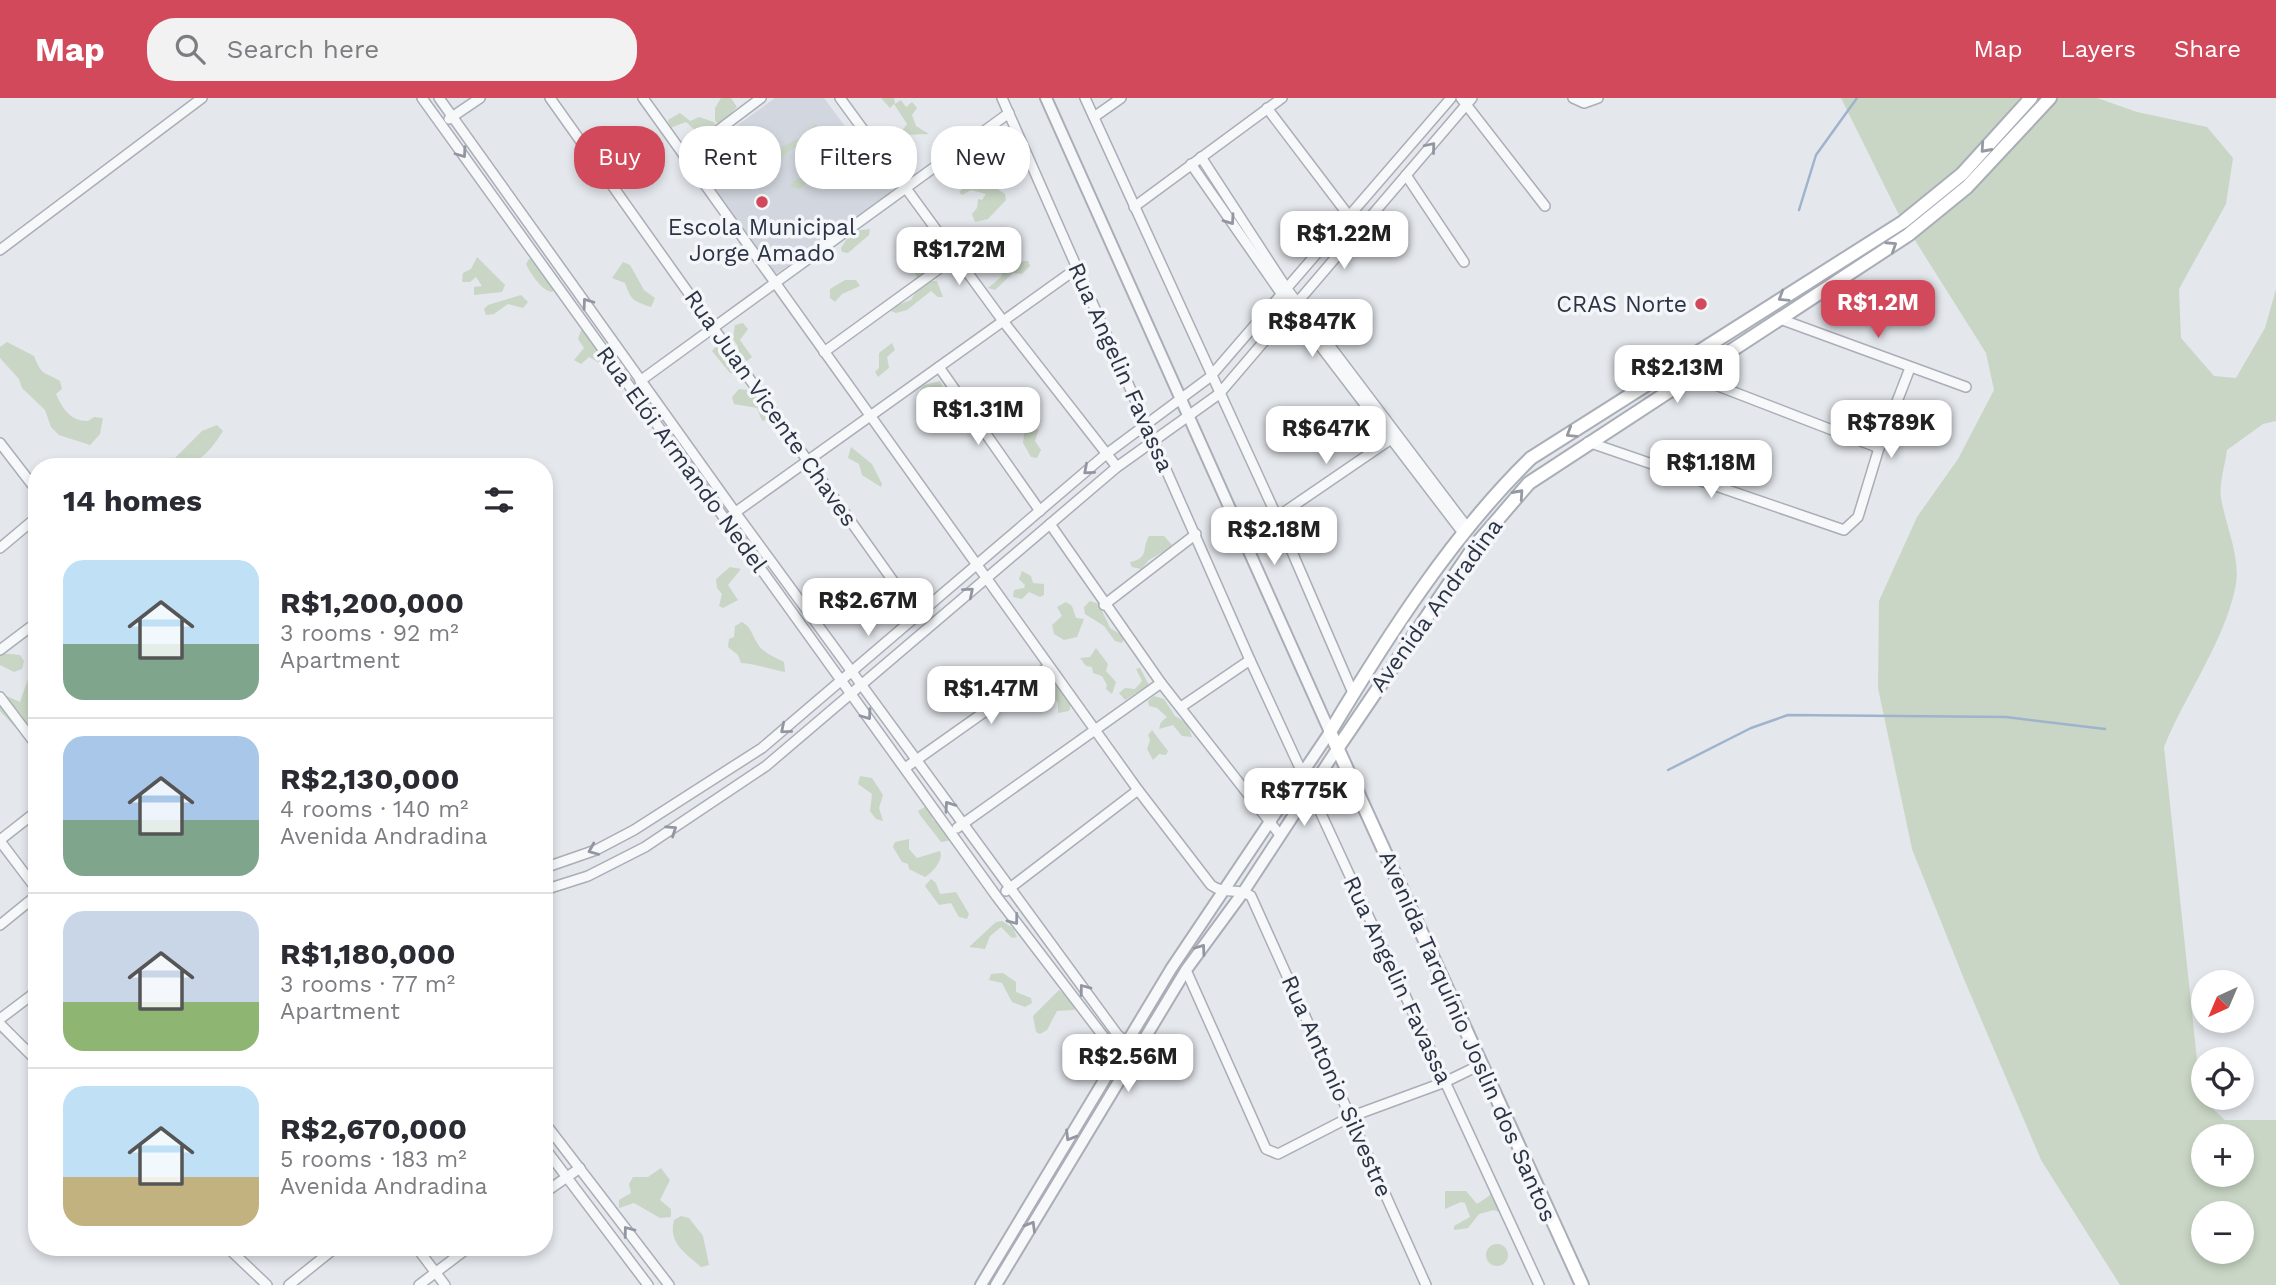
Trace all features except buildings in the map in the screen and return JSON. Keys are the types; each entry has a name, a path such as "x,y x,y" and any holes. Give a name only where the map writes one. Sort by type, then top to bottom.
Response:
{"main road":[{"name":"Avenida Andradina","path":"1330,732 1353,693 1465,530 1531,458 1903,222 1962,174 2031,98"},
{"name":"Avenida Andradina","path":"1337,749 1481,538 1529,484 1588,442 1908,235 1967,187 2050,98"},
{"name":"Avenida Tarquínio Joslin dos Santos","path":"1330,732 1582,1285"}],"street":[{"path":"0,250 202,98"},
{"name":"Rua Elói Armando Nedel","path":"422,98 951,833 1117,1057 1127,1065"},
{"name":"Rua Elói Armando Nedel","path":"439,98 962,825 1125,1044 1135,1052"},
{"path":"440,124 480,98"},
{"name":"Rua Juan Vicente Chaves","path":"551,98 918,616"},
{"path":"643,98 679,149"},
{"path":"739,98 747,108"},
{"path":"723,126 761,98"},
{"path":"840,98 861,126"},
{"name":"Rua Angelin Favassa","path":"1002,98 1250,660 1539,1285"},
{"name":"Avenida Tarquínio Joslin dos Santos","path":"1046,98 1330,732"},
{"path":"1084,98 1210,377 1277,517 1353,693"},
{"path":"1094,117 1121,98"},
{"path":"1134,207 1282,98"},
{"path":"553,865 596,850 634,830 762,748 1105,456 1210,377 1451,98"},
{"path":"1573,98 1584,103 1598,98"},
{"path":"553,887 588,876 645,847 766,766 1117,467 1219,394 1406,175 1466,100 1545,206"},
{"path":"1267,108 1349,216"},
{"path":"917,180 1009,113"},
{"path":"1201,157 1284,292"},
{"path":"1191,164 1284,292 1465,530"},
{"path":"1406,175 1464,262"},
{"path":"708,189 1138,790 1211,885 1225,892 1244,891"},
{"path":"631,388 905,189"},
{"path":"907,189 1105,456 1117,467"},
{"path":"824,352 955,257"},
{"path":"724,520 1076,269"},
{"path":"1780,319 1966,387"},
{"path":"1748,320 1755,334"},
{"path":"939,367 1040,511"},
{"path":"1588,442 1844,530 1858,517 1879,448 1910,368"},
{"path":"1692,376 1879,448"},
{"path":"1649,383 1657,398"},
{"path":"1277,517 1394,437"},
{"path":"0,444 28,480"},
{"path":"1050,524 1104,605 1280,835"},
{"path":"0,548 28,525"},
{"path":"1104,605 1196,534"},
{"path":"0,650 28,629"},
{"path":"1181,707 1250,660"},
{"path":"905,768 1048,667"},
{"path":"951,833 1161,682"},
{"path":"0,697 28,734"},
{"path":"981,1285 1171,969 1330,732"},
{"path":"996,1285 1186,970 1244,891 1337,749"},
{"path":"998,897 1138,790"},
{"path":"28,818 0,841 28,880"},
{"name":"Rua Antonio Silvestre","path":"1244,891 1251,896 1426,1285"},
{"path":"0,925 28,900"},
{"path":"1186,970 1266,1149 1278,1154 1350,1117 1445,1082 1480,1065"},
{"path":"28,999 0,1022 28,1052"},
{"path":"553,1134 669,1285"},
{"path":"553,1159 647,1284 661,1274"},
{"path":"553,1187 580,1168"},
{"path":"236,1256 267,1285"},
{"path":"289,1285 325,1256"},
{"path":"423,1256 445,1285"},
{"path":"419,1285 457,1256"}],"shaded area":[{"path":"775,98 824,98 845,126 795,126 795,189 893,191 776,274 714,189 781,189 781,126 736,126"}],"green space":[{"path":"721,98 731,98 737,107 720,125 715,121 715,108"},
{"path":"881,98 894,98 895,104 901,100 906,107 912,102 917,108 912,115 916,126 906,126 907,124 894,104 890,108"},
{"path":"1841,98 2031,98 1961,173 1902,221"},
{"path":"2051,98 2097,98 2137,112 2207,127 2233,158 2226,204 2179,289 2181,338 2214,376 2236,378 2265,328 2276,289 2276,421 2263,424 2227,450 2221,493 2235,555 2235,589 2222,630 2164,747 2191,1003 2191,1033 2194,1033 2196,1047 2191,1047 2191,1110 2214,1110 2225,1120 2276,1120 2276,1285 2120,1285 2041,1160 1912,849 1878,688 1879,601 1917,517 1958,459 1994,390 1986,353 1911,234"},
{"path":"680,113 690,121 699,117 714,122 716,126 690,126 686,122 670,128 668,120"},
{"path":"917,127 929,134 917,134"},
{"path":"795,140 795,147 781,158 781,148"},
{"path":"963,189 998,189 1005,194 1006,200 988,219 975,222 972,214 977,208 978,199 982,200 986,194 971,190 962,195 959,192"},
{"path":"870,229 869,235 848,253 842,252 841,248 852,231"},
{"path":"933,244 941,250 941,259 928,267 925,276 917,278 909,259 914,252 921,262 933,254"},
{"path":"477,257 505,285 502,292 474,295 474,287 482,286 476,277 470,282 462,282 463,273 471,269"},
{"path":"529,259 535,260 556,288 552,292 533,277 526,264"},
{"path":"1028,261 1030,266 1022,274 1013,273 995,290 988,288 1001,277 1005,268"},
{"path":"623,262 630,265 644,290 655,298 651,307 634,299 625,283 612,278"},
{"path":"845,280 856,280 860,286 842,294 835,302 830,298 830,289"},
{"path":"937,281 943,297 938,297 931,291 907,310 896,313 891,311 890,308 911,300 919,286"},
{"path":"521,295 528,302 523,308 508,304 494,314 486,315 484,309 488,305"},
{"path":"743,323 748,329 740,340 752,357 747,361 736,353 738,346 733,339 735,325"},
{"path":"581,330 589,334 590,342 608,362 607,367 589,357 581,364 574,360 584,348 578,339"},
{"path":"7,342 34,356 44,373 60,381 62,389 56,394 64,409 72,416 88,421 94,417 103,418 100,434 90,445 59,435 51,427 45,410 22,388 19,379 0,358 0,347"},
{"path":"719,343 741,369 738,374 730,373 712,351"},
{"path":"892,343 895,350 887,357 889,368 878,377 875,372 879,368 879,353"},
{"path":"940,381 952,405 940,414 935,407 938,396 932,391 921,393 920,390 924,385"},
{"path":"739,389 747,390 764,407 771,419 762,421 757,408 734,404 732,397"},
{"path":"217,425 223,431 200,458 175,458 202,431"},
{"path":"1025,427 1031,431 1039,429 1035,441 1041,450 1037,458 1031,457 1023,443"},
{"path":"851,447 872,464 881,487 862,475 859,464 848,458"},
{"path":"1149,536 1164,536 1173,546 1149,560 1141,569 1132,567 1130,562 1143,555"},
{"path":"730,567 741,569 728,585 738,600 723,608 719,606 722,594 717,588 716,579"},
{"path":"1022,571 1031,576 1033,583 1044,584 1044,595 1040,597 1029,592 1022,599 1013,597 1014,590 1024,588 1025,585 1019,579"},
{"path":"1090,601 1099,604 1110,628 1125,637 1122,643 1115,641 1104,626 1085,614 1084,607"},
{"path":"1066,602 1072,606 1076,618 1084,619 1077,637 1064,640 1054,634 1052,625 1062,616 1057,607"},
{"path":"742,622 749,628 761,648 784,662 785,672 741,663 738,655 728,647 729,639 734,637 735,626"},
{"path":"1096,648 1108,664 1106,671 1116,682 1112,694 1106,689 1107,685 1102,676 1093,673 1092,667 1086,666 1080,658 1090,657"},
{"path":"0,653 20,655 24,661 22,669 14,672 0,665"},
{"path":"1140,668 1149,685 1125,700 1119,693 1125,688 1135,689 1142,681 1136,669"},
{"path":"1051,678 1071,704 1069,711 1058,713 1058,703 1048,689 1031,690 1037,680"},
{"path":"28,679 28,736 21,733 0,711 0,693 20,702"},
{"path":"1154,696 1164,699 1175,716 1187,723 1192,737 1182,736 1173,725 1159,729 1161,722 1167,717 1157,708 1149,706 1148,701"},
{"path":"1152,730 1168,751 1166,755 1159,754 1153,760 1147,749 1150,740 1148,735"},
{"path":"860,776 872,778 883,795 879,808 883,821 876,819 870,811 872,794 858,784"},
{"path":"925,807 930,809 933,820 940,822 951,836 948,841 941,842 920,815 918,811"},
{"path":"909,839 909,849 917,858 940,851 939,862 925,877 909,869 908,864 902,862 893,847 895,842"},
{"path":"931,879 936,883 940,894 956,892 969,914 967,919 959,917 951,903 939,905 925,886"},
{"path":"1002,921 1013,928 1017,937 1012,938 1001,927 990,936 985,949 969,947 996,922"},
{"path":"1003,973 1016,982 1016,992 1031,998 1032,1003 1025,1007 1012,1002 1002,983 989,980 991,974"},
{"path":"1059,990 1077,1005 1074,1010 1057,1011 1047,1030 1040,1034 1036,1032 1033,1016"},
{"path":"661,1168 670,1180 660,1200 671,1209 671,1217 660,1218 634,1203 619,1208 619,1200 631,1193 629,1184 633,1177 648,1177"},
{"path":"1495,1185 1501,1213 1494,1210 1479,1214 1468,1228 1454,1230 1454,1226 1470,1217 1465,1203 1461,1202 1445,1209 1445,1191 1466,1191 1477,1204 1489,1196"},
{"path":"681,1216 689,1218 703,1236 709,1265 701,1267 676,1242 674,1220"},
{"path":"1493,1244 1501,1244 1508,1251 1508,1259 1501,1266 1493,1266 1486,1259 1486,1251"}],"waterway":[{"path":"1799,210 1816,155 1857,98"},
{"path":"1668,770 1751,728 1788,715 2006,717 2105,729"}],"place":[{"name":"Escola Municipal Jorge Amado","path":"762,202"},
{"name":"CRAS Norte","path":"1701,304"}]}
